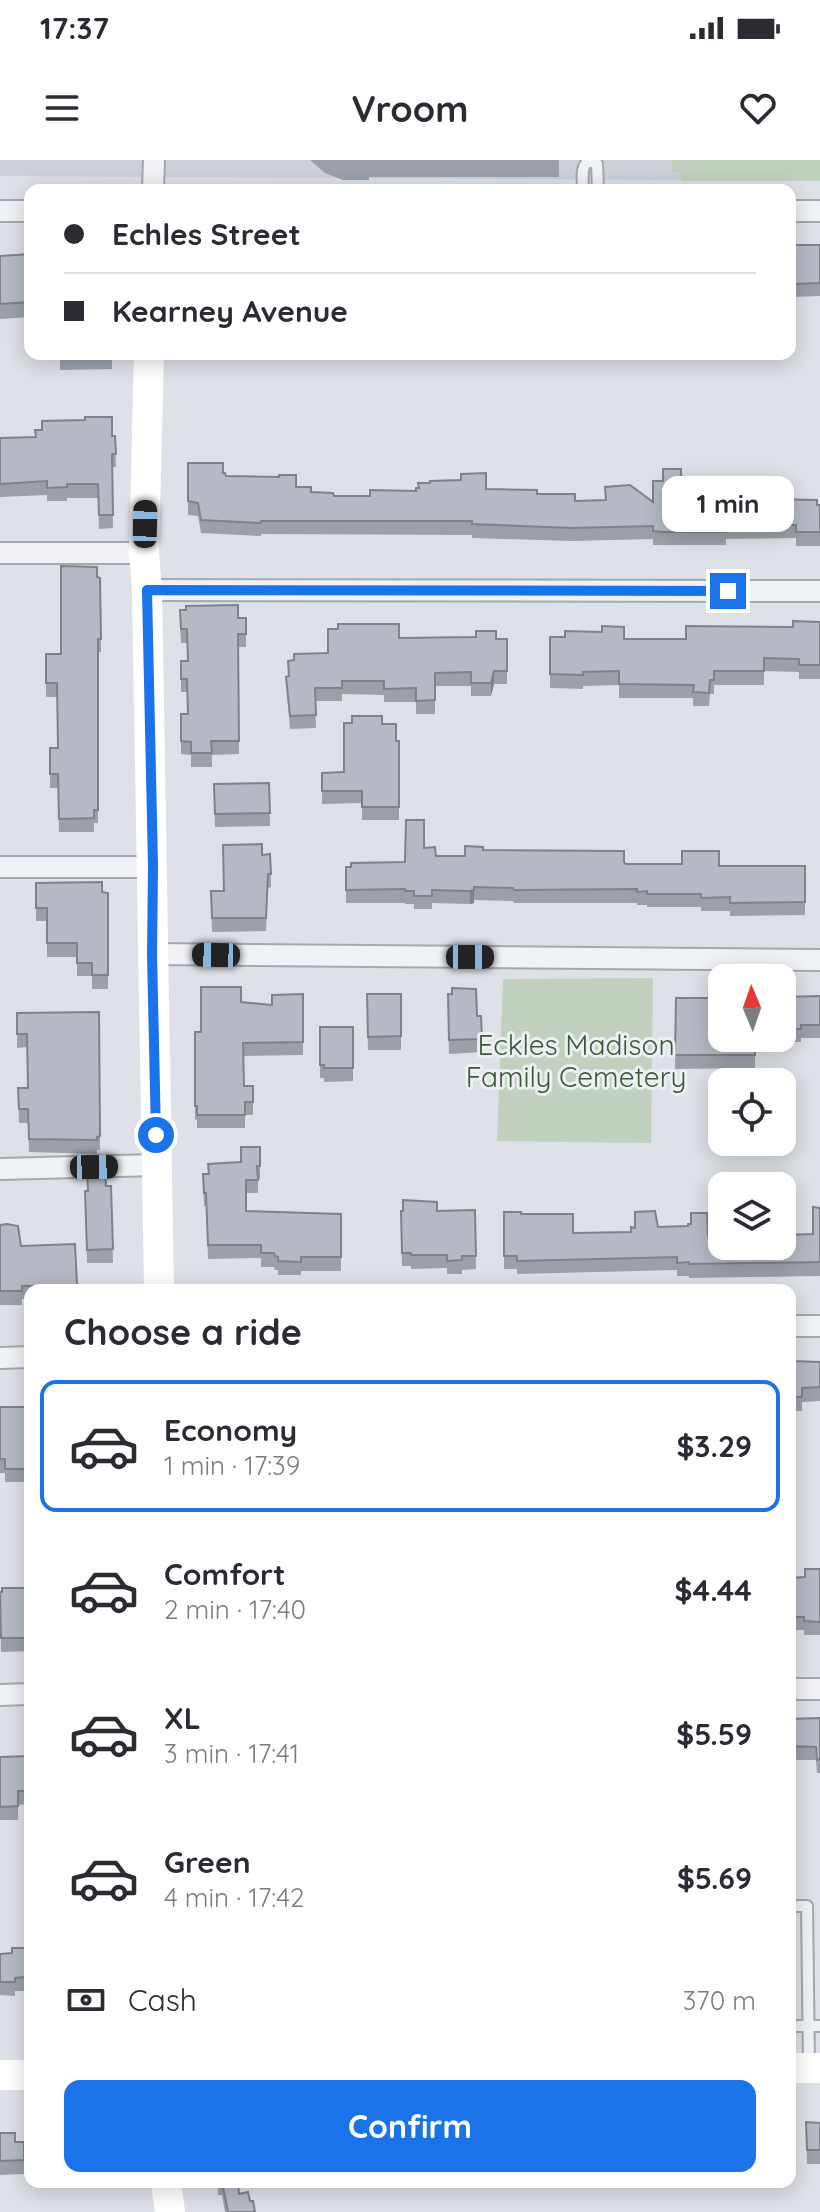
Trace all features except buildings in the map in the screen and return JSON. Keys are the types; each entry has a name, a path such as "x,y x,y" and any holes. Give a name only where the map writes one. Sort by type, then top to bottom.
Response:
{"street":[{"path":"153,184 154,160"},
{"path":"0,211 24,211"},
{"path":"796,211 820,211"},
{"path":"149,360 144,553 153,867 159,1284"},
{"path":"0,553 144,553"},
{"path":"147,590 820,591"},
{"path":"0,867 153,867"},
{"path":"152,954 820,960"},
{"path":"0,1169 156,1165"},
{"path":"796,1326 820,1326"},
{"path":"0,1358 24,1357"},
{"path":"796,1689 820,1689"},
{"path":"0,1695 24,1694"},
{"path":"0,2075 24,2075"},
{"path":"167,2188 170,2212"}],"lane":[{"path":"583,184 583,168 589,160 597,164 598,184"},
{"path":"796,1906 807,1906 814,2026 806,2068"}],"shaded area":[{"path":"0,160 820,160 820,181 0,176"}],"green space":[{"path":"672,160 820,160 820,181 681,181 681,172 672,172"},
{"name":"Eckles Madison Family Cemetery","path":"653,978 651,1143 497,1141 503,979"}],"route":[{"path":"156,1135 147,590 728,591"}]}
